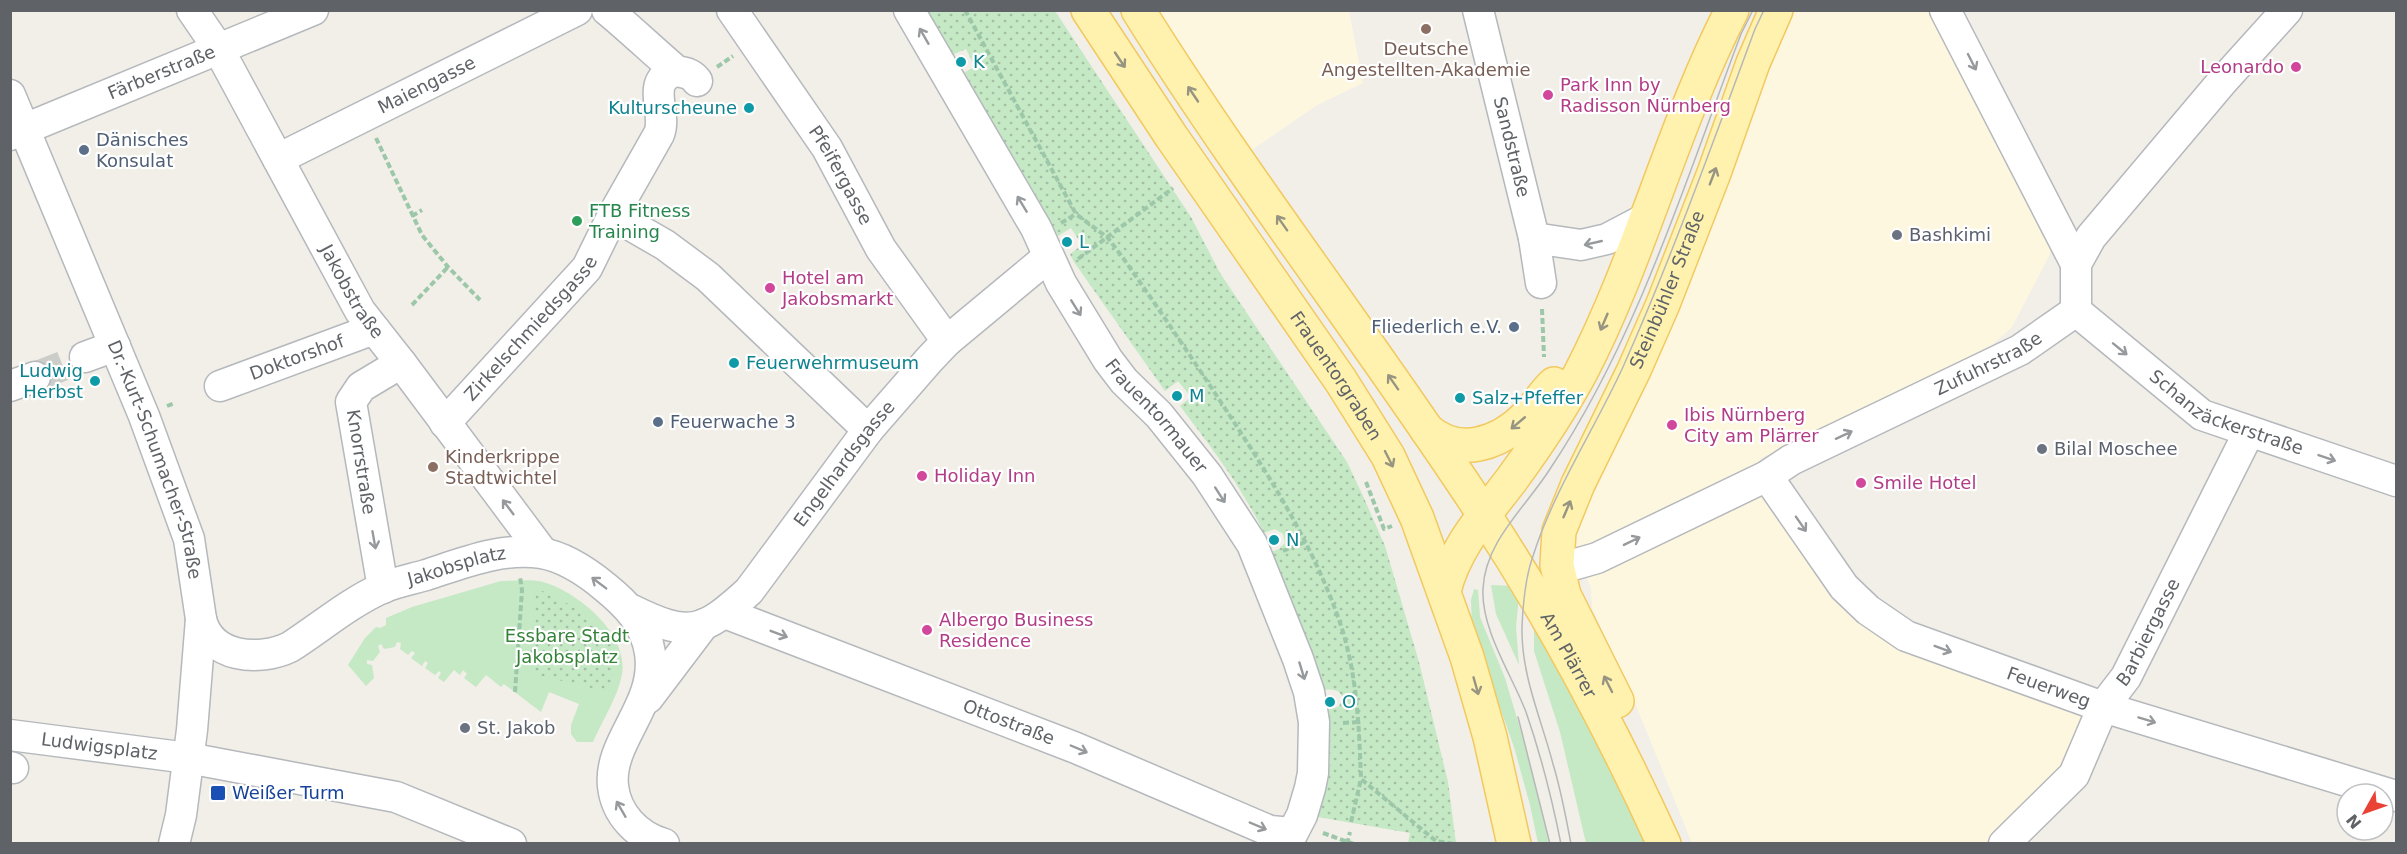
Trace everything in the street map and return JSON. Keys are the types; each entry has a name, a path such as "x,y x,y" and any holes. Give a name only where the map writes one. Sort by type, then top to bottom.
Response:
{"main road":[{"name":"Frauentorgraben","path":"1088,10 1171,136 1364,416 1388,456 1416,518 1474,678 1502,784 1514,843"},
{"path":"1138,10 1225,142 1427,430 1438,440 1456,445 1479,444 1496,438 1523,420 1545,392 1590,354"},
{"path":"1444,591 1460,550 1547,427 1590,354 1700,82 1732,10"},
{"name":"Steinbühler Straße","path":"1557,566 1558,539 1563,516 1663,304 1714,172 1752,63 1776,10"},
{"name":"Am Plärrer","path":"1427,430 1484,514 1515,565 1608,729 1664,843"},
{"path":"1416,518 1460,550 1478,558 1515,565 1557,566"},
{"name":"Am Plärrer","path":"1557,566 1564,595 1634,736 1664,843"}],"street":[{"name":"Jakobstraße","path":"192,10 218,48 360,311 543,553"},
{"name":"Färberstraße","path":"18,132 313,10"},
{"name":"Maiengasse","path":"278,159 577,10"},
{"path":"607,10 686,76"},
{"name":"Pfeifergasse","path":"732,10 827,148 881,249 947,341"},
{"name":"Frauentormauer","path":"909,10 1036,228 1061,283 1108,360 1124,381 1160,415 1207,475 1252,544 1298,659 1309,692 1314,722 1313,773 1310,789 1302,814 1289,838"},
{"name":"Sandstraße","path":"1478,10 1534,238 1541,283"},
{"path":"1945,10 2076,264 2076,311"},
{"path":"2076,264 2091,237 2221,83 2287,10"},
{"name":"Zirkelschmiedsgasse","path":"445,423 587,268 663,124 658,85 663,77 686,76"},
{"name":"Dr.-Kurt-Schumacher-Straße","path":"10,95 18,132 115,346 144,416 189,539 201,618 188,758 181,815 174,843"},
{"path":"613,215 665,245 708,277 868,430"},
{"path":"1534,238 1581,245 1607,239 1645,219"},
{"name":"Engelhardsgasse","path":"714,619 749,591 868,430 947,341 1048,257"},
{"name":"Zufuhrstraße","path":"1557,566 1597,558 1767,476 1791,460 2020,350 2076,311"},
{"name":"Schanzäckerstraße","path":"2076,311 2202,415 2397,481"},
{"name":"Doktorshof","path":"220,386 374,329"},
{"path":"85,357 115,346"},
{"name":"Knorrstraße","path":"383,588 351,402 361,387 401,363"},
{"name":"Barbiergasse","path":"2004,843 2074,775 2103,707 2126,677 2248,432"},
{"name":"Feuerweg","path":"1767,476 1844,587 1868,610 1906,636 2103,707 2397,796"},
{"name":"Jakobsplatz","path":"201,618 207,635 220,647 243,654 267,654 290,647 346,609 383,588 487,556 508,553 543,553 570,562 632,610 647,639 650,651 650,678 642,705 615,761 612,783 621,811 640,832 664,843"},
{"path":"632,610 668,626 681,629 714,619"},
{"name":"Ottostraße","path":"714,619 1066,743 1289,838"},
{"name":"Jakobsplatz","path":"642,705 714,619"},
{"name":"Ludwigsplatz","path":"10,735 188,758"},
{"path":"188,758 396,797 511,843"}],"path":[{"path":"965,10 1076,214 1108,238 1178,338 1255,455 1305,542 1339,618 1355,687 1361,779 1351,822"},
{"path":"686,76 753,42"},
{"path":"365,116 422,235 448,267 480,300"},
{"path":"1108,238 1180,182"},
{"path":"412,216 422,210"},
{"path":"412,305 448,267"},
{"path":"1541,283 1544,357"},
{"path":"1279,549 1281,552 1305,542"},
{"path":"508,553 521,578 522,590 514,692"},
{"path":"1343,723 1358,722"},
{"path":"1361,779 1436,841 1454,843"},
{"path":"1347,843 1350,832"}],"shaded area":[{"path":"1154,11 1349,11 1363,83 1317,105 1246,154"},
{"path":"1786,11 1934,11 2051,245 2050,254 2012,327 1992,345 1761,458 1756,467 1841,592 2094,712 2082,773 2014,843 1692,843 1633,698 1592,608 1591,588 1575,550 1574,529"}],"green space":[{"path":"927,11 1055,11 1191,217 1220,273 1347,462 1385,546 1419,662 1448,782 1456,843 1408,843 1410,833 1318,817 1330,764 1325,710 1338,707 1343,699 1337,691 1322,690 1312,654 1271,552 1279,549 1285,543 1283,534 1275,529 1264,533 1236,483 1180,406 1191,397 1178,381 1165,391 1074,262 1070,254 1082,245 1071,228 1058,236 961,74 975,67 966,49 952,55"},
{"path":"501,581 538,581 557,587 585,605 598,617 618,644 622,659 620,683 593,742 577,742 571,734 571,725 579,704 549,692 541,712 504,684 501,687 486,675 476,687 464,678 467,674 463,670 460,675 454,670 444,682 438,678 441,673 439,671 435,675 425,668 428,663 425,661 422,666 411,658 415,653 412,651 408,655 400,649 401,643 397,642 395,647 384,649 381,644 378,646 380,652 373,661 367,660 367,664 372,665 374,678 366,686 348,665 365,638 376,627 386,625 386,618 412,607"},
{"path":"1491,585 1512,586 1519,596 1516,627 1519,665 1496,614"},
{"name":"Essbare Stadt Jakobsplatz","path":"536,589 558,598 582,613 610,642 615,662 608,692 529,673"},
{"path":"1474,589 1478,590 1480,617 1505,678 1524,742 1549,843 1538,843 1514,747 1472,628 1471,600"},
{"path":"1534,619 1653,843 1586,843 1560,732 1534,651"}],"tunnel":[{"path":"35,377 85,357"}],"tram line":[{"path":"1561,844 1546,777 1526,712 1487,620 1483,589 1485,572 1491,555 1508,525 1550,469 1609,366 1658,258 1741,34 1753,10"},
{"path":"1571,844 1558,784 1525,662 1522,627 1528,573 1552,507 1612,391 1641,326 1764,10"},
{"path":"1518,717 1550,844"}],"place":[{"name":"Deutsche Angestellten-Akademie","path":"1426,29"},
{"name":"K","path":"961,62"},
{"name":"Leonardo","path":"2296,67"},
{"name":"Park Inn by Radisson Nürnberg","path":"1548,95"},
{"name":"Kulturscheune","path":"749,108"},
{"name":"Dänisches Konsulat","path":"84,150"},
{"name":"FTB Fitness Training","path":"577,221"},
{"name":"Bashkimi","path":"1897,235"},
{"name":"L","path":"1067,242"},
{"name":"Hotel am Jakobsmarkt","path":"770,288"},
{"name":"Fliederlich e.V.","path":"1514,327"},
{"name":"Feuerwehrmuseum","path":"734,363"},
{"name":"Ludwig Herbst","path":"95,381"},
{"name":"M","path":"1177,396"},
{"name":"Salz+Pfeffer","path":"1460,398"},
{"name":"Feuerwache 3","path":"658,422"},
{"name":"Ibis Nürnberg City am Plärrer","path":"1672,425"},
{"name":"Bilal Moschee","path":"2042,449"},
{"name":"Kinderkrippe Stadtwichtel","path":"433,467"},
{"name":"Holiday Inn","path":"922,476"},
{"name":"Smile Hotel","path":"1861,483"},
{"name":"N","path":"1274,540"},
{"name":"Albergo Business Residence","path":"927,630"},
{"name":"O","path":"1330,702"},
{"name":"St. Jakob","path":"465,728"},
{"name":"Weißer Turm","path":"218,793"}]}
